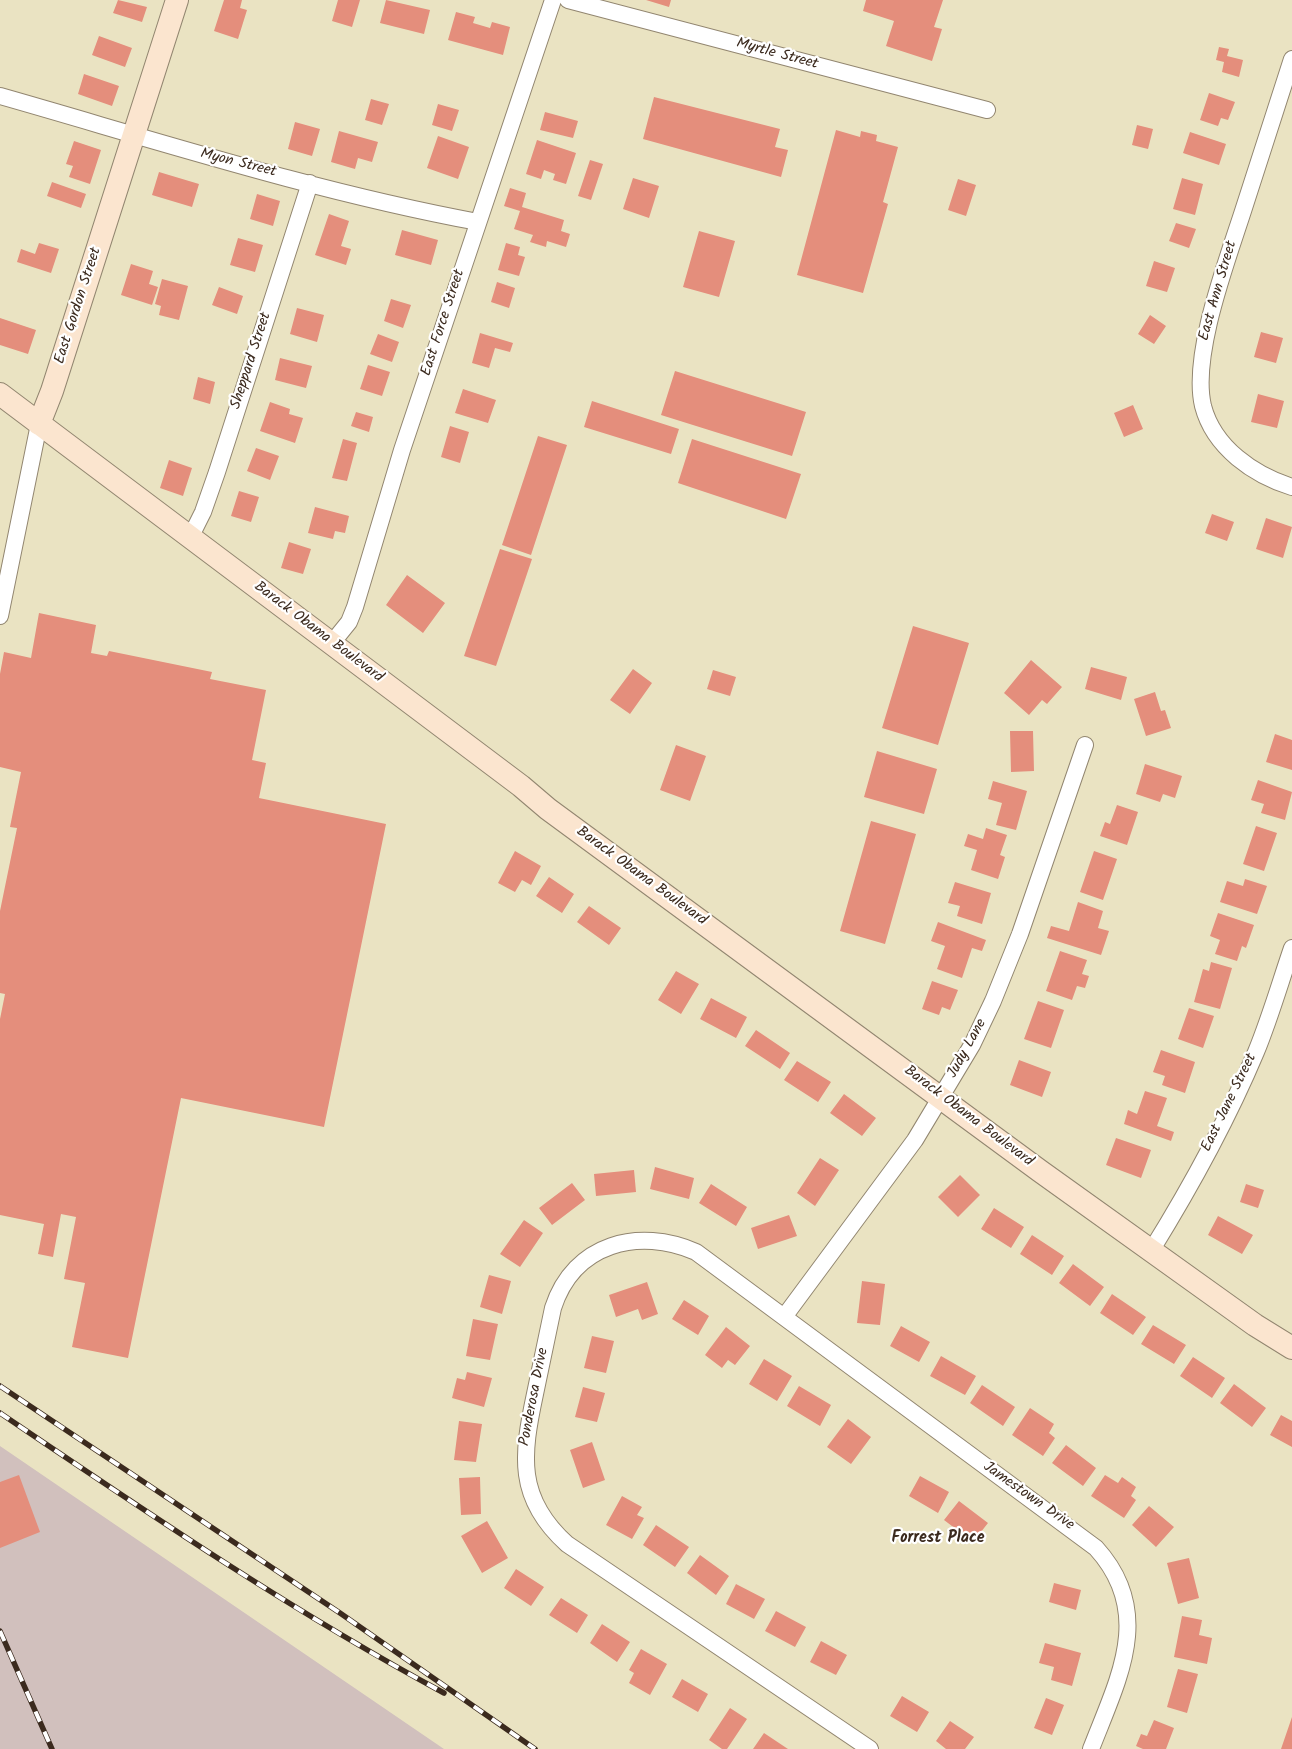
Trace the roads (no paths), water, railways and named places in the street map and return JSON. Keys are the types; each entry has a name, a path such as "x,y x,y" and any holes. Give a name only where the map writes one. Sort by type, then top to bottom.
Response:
{"main road":[{"name":"East Gordon Street","path":"39,424 177,0"},
{"name":"Barack Obama Boulevard","path":"0,394 521,786 548,809 1151,1251 1255,1325 1292,1348"}],"street":[{"name":"East Force Street","path":"332,643 349,622 355,607 402,450 553,0"},
{"name":"Myrtle Street","path":"568,0 987,110"},
{"name":"East Ann Street","path":"1292,59 1225,268 1203,350 1200,376 1204,408 1212,427 1229,450 1253,471 1292,487"},
{"name":"Myon Street","path":"0,96 201,155 393,205 478,222"},
{"name":"Sheppard Street","path":"190,538 203,512 217,472 310,183"},
{"name":"East Gordon Street","path":"0,616 39,424"},
{"name":"Judy Lane","path":"784,1317 915,1140 972,1045 993,1001 1020,934 1085,745"},
{"name":"East Jane Street","path":"1151,1251 1176,1211 1248,1068 1270,1015 1292,948"},
{"name":"Ponderosa Drive","path":"784,1317 696,1252 685,1247 651,1240 617,1244 599,1250 584,1261 567,1279 553,1308 526,1434 524,1460 526,1476 535,1504 545,1520 567,1544 870,1749"},
{"name":"Jamestown Drive","path":"784,1317 952,1443 1084,1536 1110,1563 1125,1595 1129,1634 1119,1678 1091,1749"}],"railway":[{"path":"0,1386 340,1613 535,1749"},
{"path":"0,1413 274,1594 444,1693"},
{"path":"0,1631 52,1749"}],"district":[{"name":"Forrest Place","path":"938,1539"}]}
